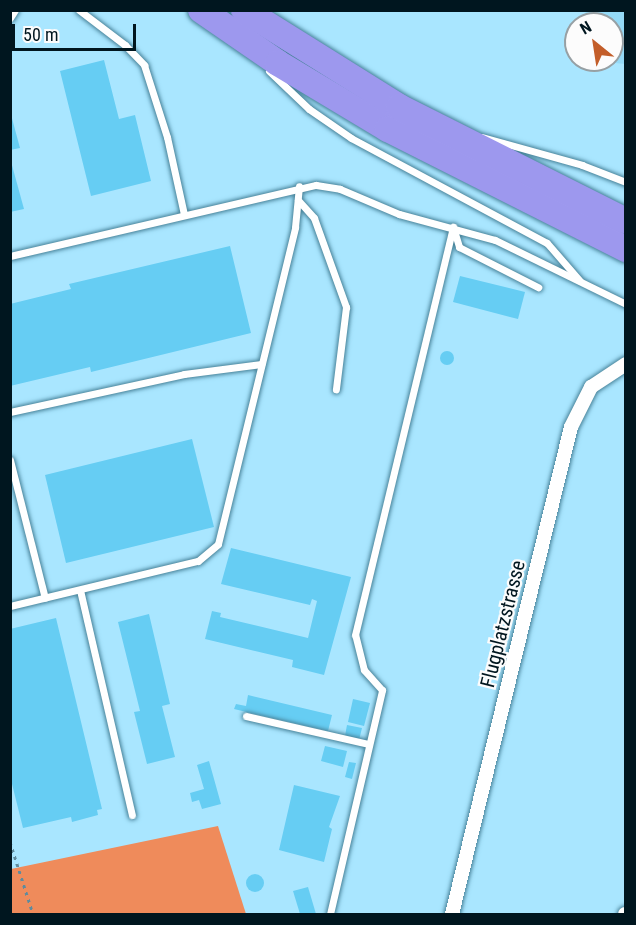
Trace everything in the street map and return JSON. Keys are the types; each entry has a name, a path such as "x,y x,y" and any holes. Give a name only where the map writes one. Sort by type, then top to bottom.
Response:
{"highway":[{"path":"201,10 388,129 626,249"},
{"path":"244,10 435,126 626,221"}],"street":[{"name":"Flugplatzstrasse","path":"452,915 574,418 591,387 626,364"}],"lane":[{"path":"10,18 15,10"},
{"path":"79,10 125,45 144,65 164,126 184,214"},
{"path":"225,27 309,109 391,162 547,243 581,282"},
{"path":"435,126 510,143 626,182"},
{"path":"10,606 198,561 213,551 261,364 298,200 299,186"},
{"path":"10,256 299,186 327,186 399,214 495,240 626,304"},
{"path":"298,200 314,218 346,307 336,389"},
{"path":"453,227 459,247 538,287"},
{"path":"330,915 382,690 364,670 355,635 453,227"},
{"path":"10,412 184,374 261,364"},
{"path":"10,460 45,598"},
{"path":"80,590 132,814"},
{"path":"246,716 368,744"}],"path":[{"path":"10,842 33,915"}],"shaded area":[{"path":"625,11 625,64 624,12 586,12"},
{"path":"218,826 246,914 11,914 11,869"}],"building":[{"path":"104,60 119,119 135,115 151,181 91,196 60,71"},
{"path":"10,111 20,148 10,150"},
{"path":"10,158 24,209 10,212"},
{"path":"230,246 251,333 91,372 90,367 10,386 10,304 71,289 69,284"},
{"path":"460,276 525,292 518,319 453,302"},
{"path":"444,351 450,351 454,358 450,365 444,365 440,361 440,355"},
{"path":"192,439 214,527 66,563 45,475"},
{"path":"231,548 351,577 324,675 292,667 293,660 205,639 212,611 221,613 220,617 308,638 317,601 312,599 310,605 221,584"},
{"path":"149,614 170,704 162,706 175,757 147,764 134,712 140,711 118,622"},
{"path":"56,618 102,809 97,810 98,815 72,822 71,817 23,828 10,776 10,629"},
{"path":"248,695 332,715 328,731 234,709 236,704 246,706"},
{"path":"353,699 370,703 364,726 348,722"},
{"path":"347,725 362,728 359,740 345,736"},
{"path":"325,746 347,751 343,767 321,761"},
{"path":"209,761 221,804 202,809 199,800 192,802 190,793 204,789 197,765"},
{"path":"349,762 356,763 352,779 345,777"},
{"path":"294,785 340,796 329,827 332,829 324,862 279,850"},
{"path":"251,874 259,874 264,879 262,890 251,892 246,887 246,879"},
{"path":"308,887 316,914 300,914 293,891"}]}
